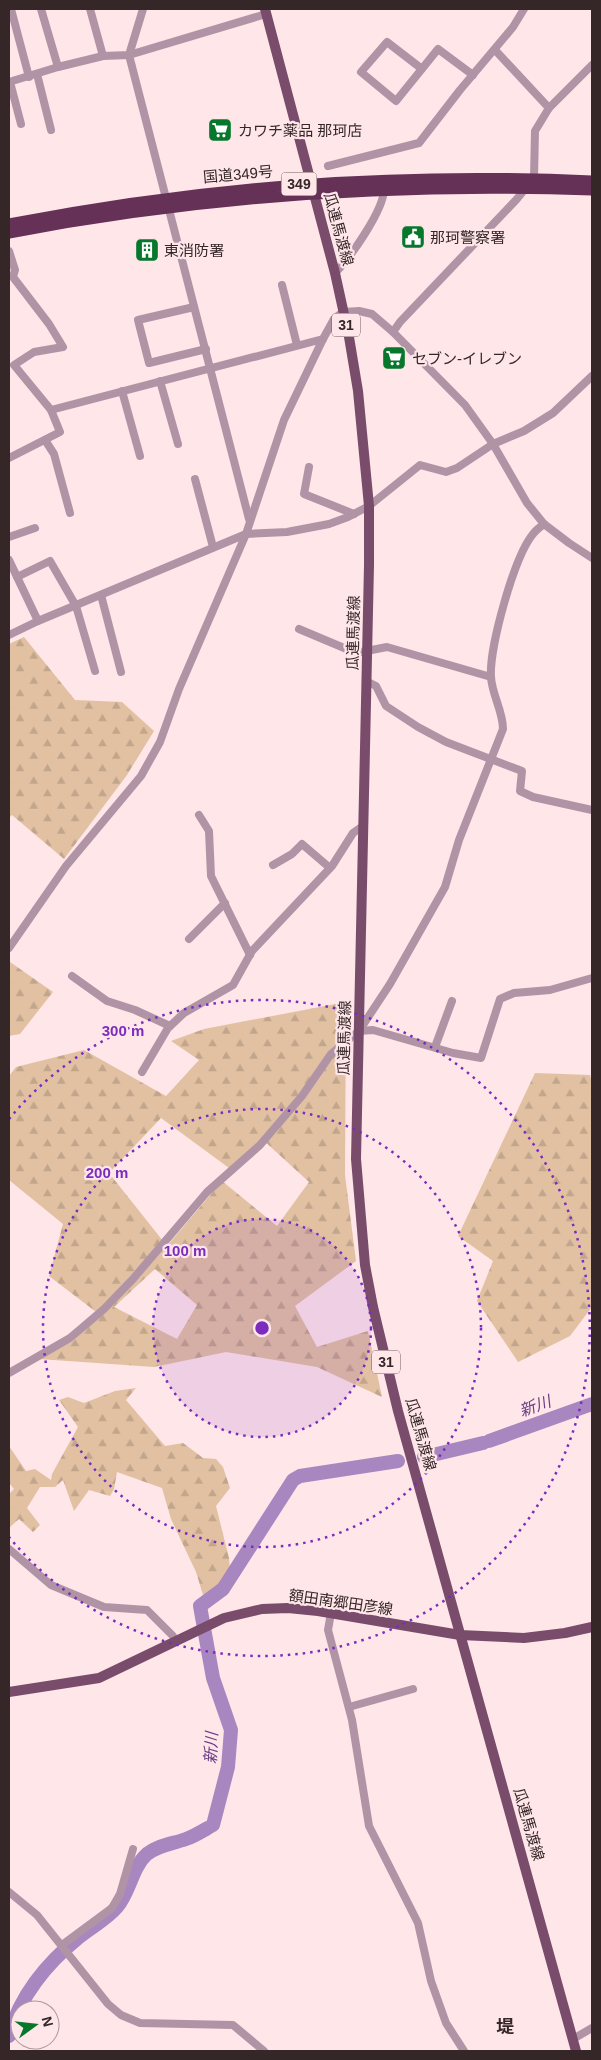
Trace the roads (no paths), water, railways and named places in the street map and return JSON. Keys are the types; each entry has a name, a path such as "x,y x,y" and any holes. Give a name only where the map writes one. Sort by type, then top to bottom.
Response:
{"highway":[{"name":"国道349号","path":"9,224 167,202 312,188 469,178 534,178 592,181"},
{"name":"国道349号","path":"312,188 525,188 592,190"},
{"name":"国道349号","path":"9,233 167,202"}],"main road":[{"name":"瓜連馬渡線","path":"265,12 335,273 358,391 368,506 367,650 356,1159 361,1230 372,1307 398,1411 576,2051"},
{"name":"額田南郷田彦線","path":"9,1692 99,1678 224,1618 262,1609 288,1608 331,1613 460,1635 524,1638 592,1628"}],"street":[{"path":"11,9 51,130"},
{"path":"41,9 58,67"},
{"path":"90,9 103,56"},
{"path":"143,9 128,55 250,519"},
{"path":"328,166 419,143 513,27 524,9"},
{"path":"21,124 9,82 103,56 128,55 265,12"},
{"path":"422,70 387,42 361,72 396,101 422,70 438,49 473,75"},
{"path":"494,50 549,108"},
{"path":"393,332 400,322 516,200 534,178 535,130 549,108 592,65"},
{"path":"335,273 345,263 375,215 384,199 384,189"},
{"path":"9,251 14,270 13,276 49,324 63,347 34,352 14,365 51,410 60,432 9,458"},
{"path":"282,285 298,345"},
{"path":"194,306 138,320 149,363 206,349"},
{"path":"9,948 66,866 141,776 160,742 179,690 246,534 250,519 262,492 284,420 323,339 334,319 343,312 359,310 372,314 393,332 466,405 492,444 527,504 544,524 592,558"},
{"path":"51,410 323,339"},
{"path":"9,635 38,621 246,534 287,532 321,525 354,514 368,506 420,465 446,472 471,460 492,444 524,431 589,386 592,376"},
{"path":"160,381 178,444"},
{"path":"122,391 140,456"},
{"path":"45,440 54,454 70,513"},
{"path":"309,467 304,494 354,514"},
{"path":"195,479 213,547"},
{"path":"9,1373 70,1338 104,1309 133,1279 207,1192 260,1145 302,1096 332,1054 359,1031 390,984 445,887 460,840 503,729 503,721 491,677 491,662 497,631 512,577 532,535 544,524"},
{"path":"9,537 35,528"},
{"path":"9,560 38,621"},
{"path":"17,577 50,561 76,606 95,671"},
{"path":"101,595 121,672"},
{"path":"299,629 356,653 388,647 491,677"},
{"path":"366,681 376,686 386,706 418,727 446,742 522,771 520,791 533,797 592,810"},
{"path":"199,815 209,831 211,876 250,955"},
{"path":"142,1072 170,1026 184,1013 233,985 250,955 330,868 354,833 363,826"},
{"path":"273,865 292,854 302,844 330,868"},
{"path":"189,939 225,903"},
{"path":"72,976 107,1001 135,1010 170,1026"},
{"path":"359,1031 373,1030 453,1053 481,1058 500,999 514,993 550,990 592,978"},
{"path":"435,1047 452,1001"},
{"path":"9,1549 51,1586 104,1606 147,1610 172,1636 175,1642"},
{"path":"331,1613 328,1630 349,1707 369,1826 418,1923 431,1981 446,2023 464,2051"},
{"path":"349,1707 413,1689"},
{"path":"64,1948 112,1908 120,1894 132,1849"},
{"path":"9,1892 37,1914 108,2004 121,2015 140,2023 233,2025 264,2051"},
{"path":"573,2039 592,2028"}],"waterway":[{"name":"新川","path":"489,1441 592,1404"},
{"name":"新川","path":"424,1457 483,1443"},
{"name":"新川","path":"9,2036 27,1994 45,1970 67,1948 117,1907 142,1859 151,1851 189,1838 213,1825 228,1767 231,1730 213,1678 200,1606 223,1589 293,1480 300,1476 398,1461"}],"place":[{"name":"カワチ薬品 那珂店","path":"220,130"},
{"name":"那珂警察署","path":"413,237"},
{"name":"東消防署","path":"147,250"},
{"name":"セブン-イレブン","path":"394,358"}],"district":[{"name":"堤","path":"505,2027"}]}
